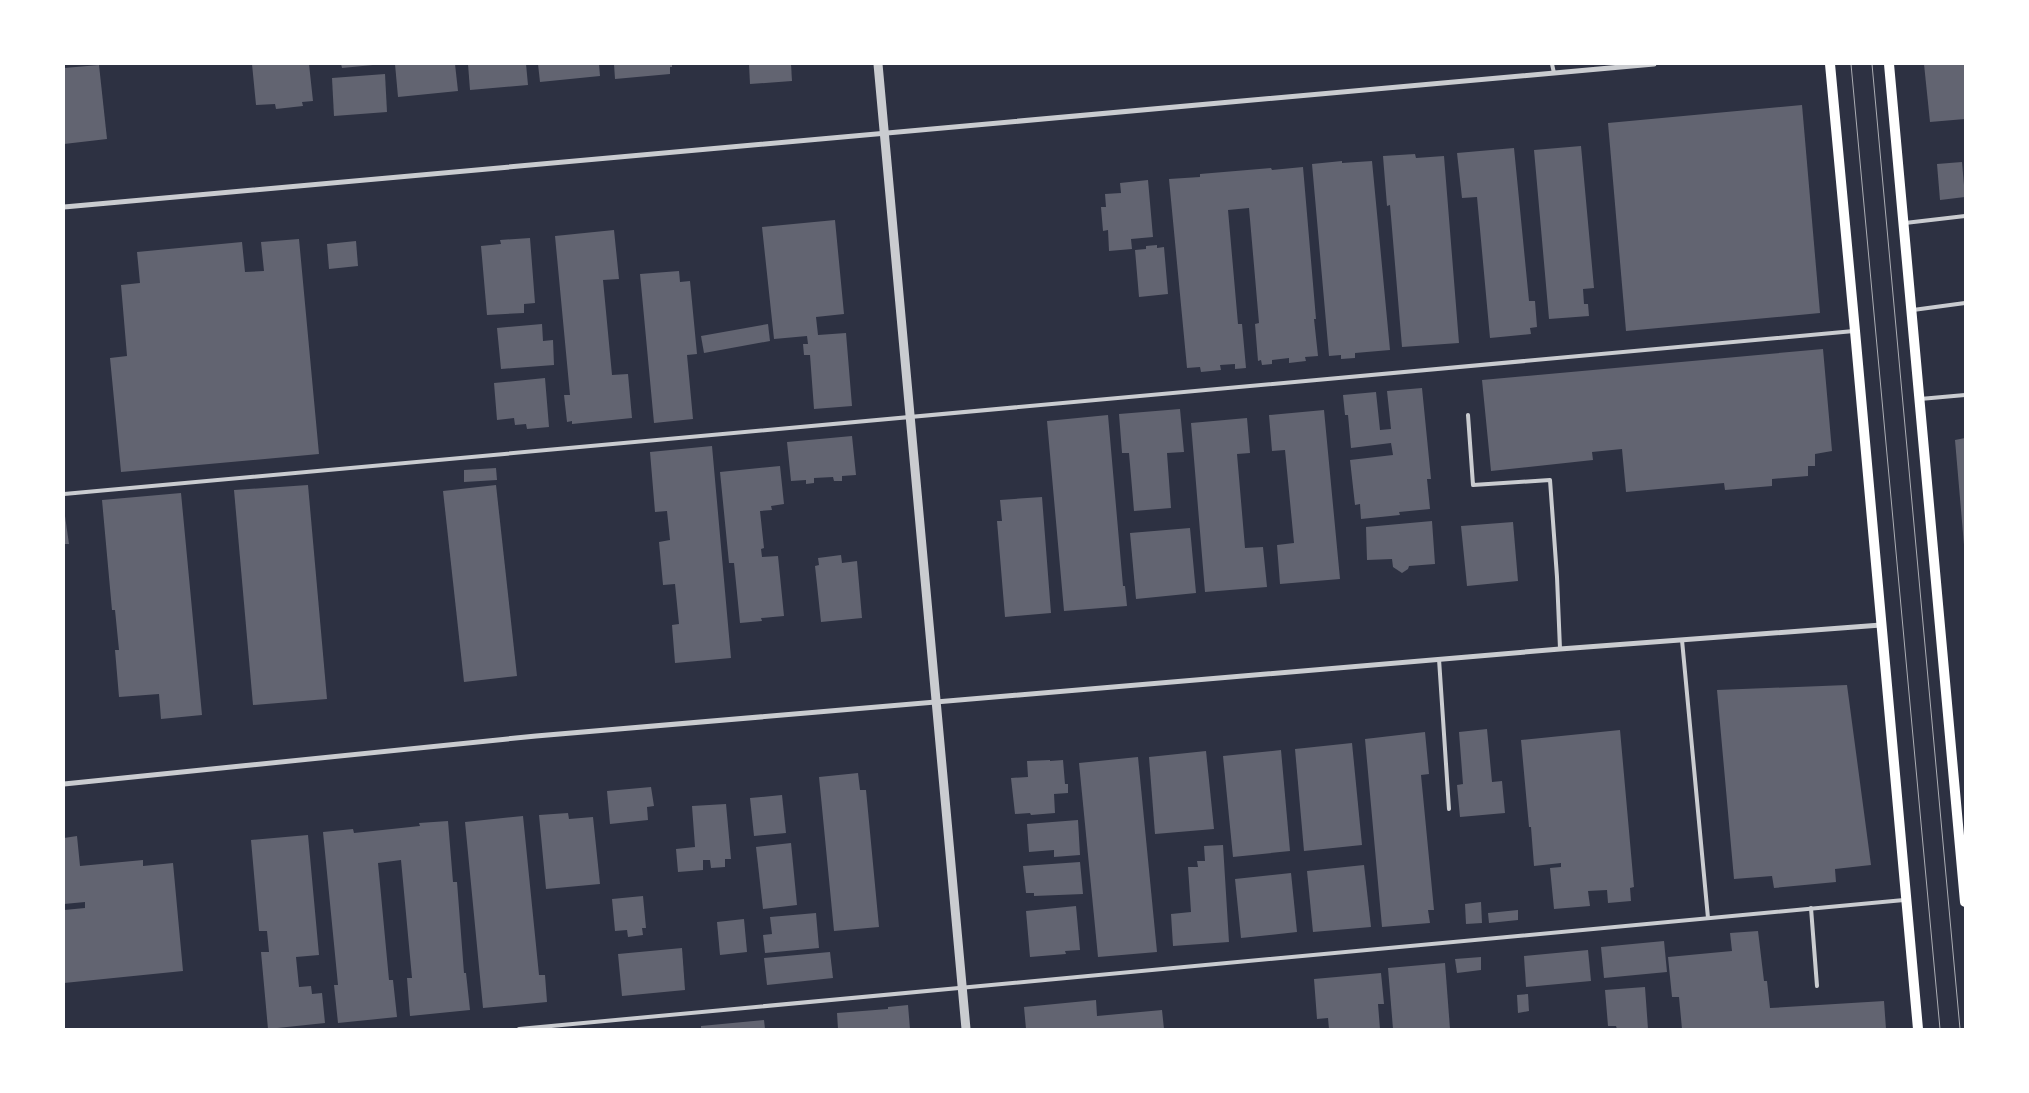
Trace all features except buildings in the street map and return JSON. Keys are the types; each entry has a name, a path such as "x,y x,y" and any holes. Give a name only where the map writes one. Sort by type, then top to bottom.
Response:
{"main road":[{"path":"1830,64 1856,331 1918,1029"},
{"path":"1889,64 1965,902"}],"street":[{"path":"878,64 966,1029"},
{"path":"64,207 1554,73 1624,65 1654,64"},
{"path":"64,784 536,736 1560,649 1881,625"}],"lane":[{"path":"1552,64 1554,73"},
{"path":"1903,224 1965,216"},
{"path":"1911,310 1965,303"},
{"path":"64,494 1856,331"},
{"path":"1919,399 1965,395"},
{"path":"1468,415 1473,485 1550,480 1558,577 1560,649"},
{"path":"1682,640 1708,918"},
{"path":"1439,659 1449,809"},
{"path":"519,1029 1907,900"},
{"path":"1811,908 1817,986"}],"tram line":[{"path":"1851,64 1940,1029"},
{"path":"1872,64 1960,1029"}]}
